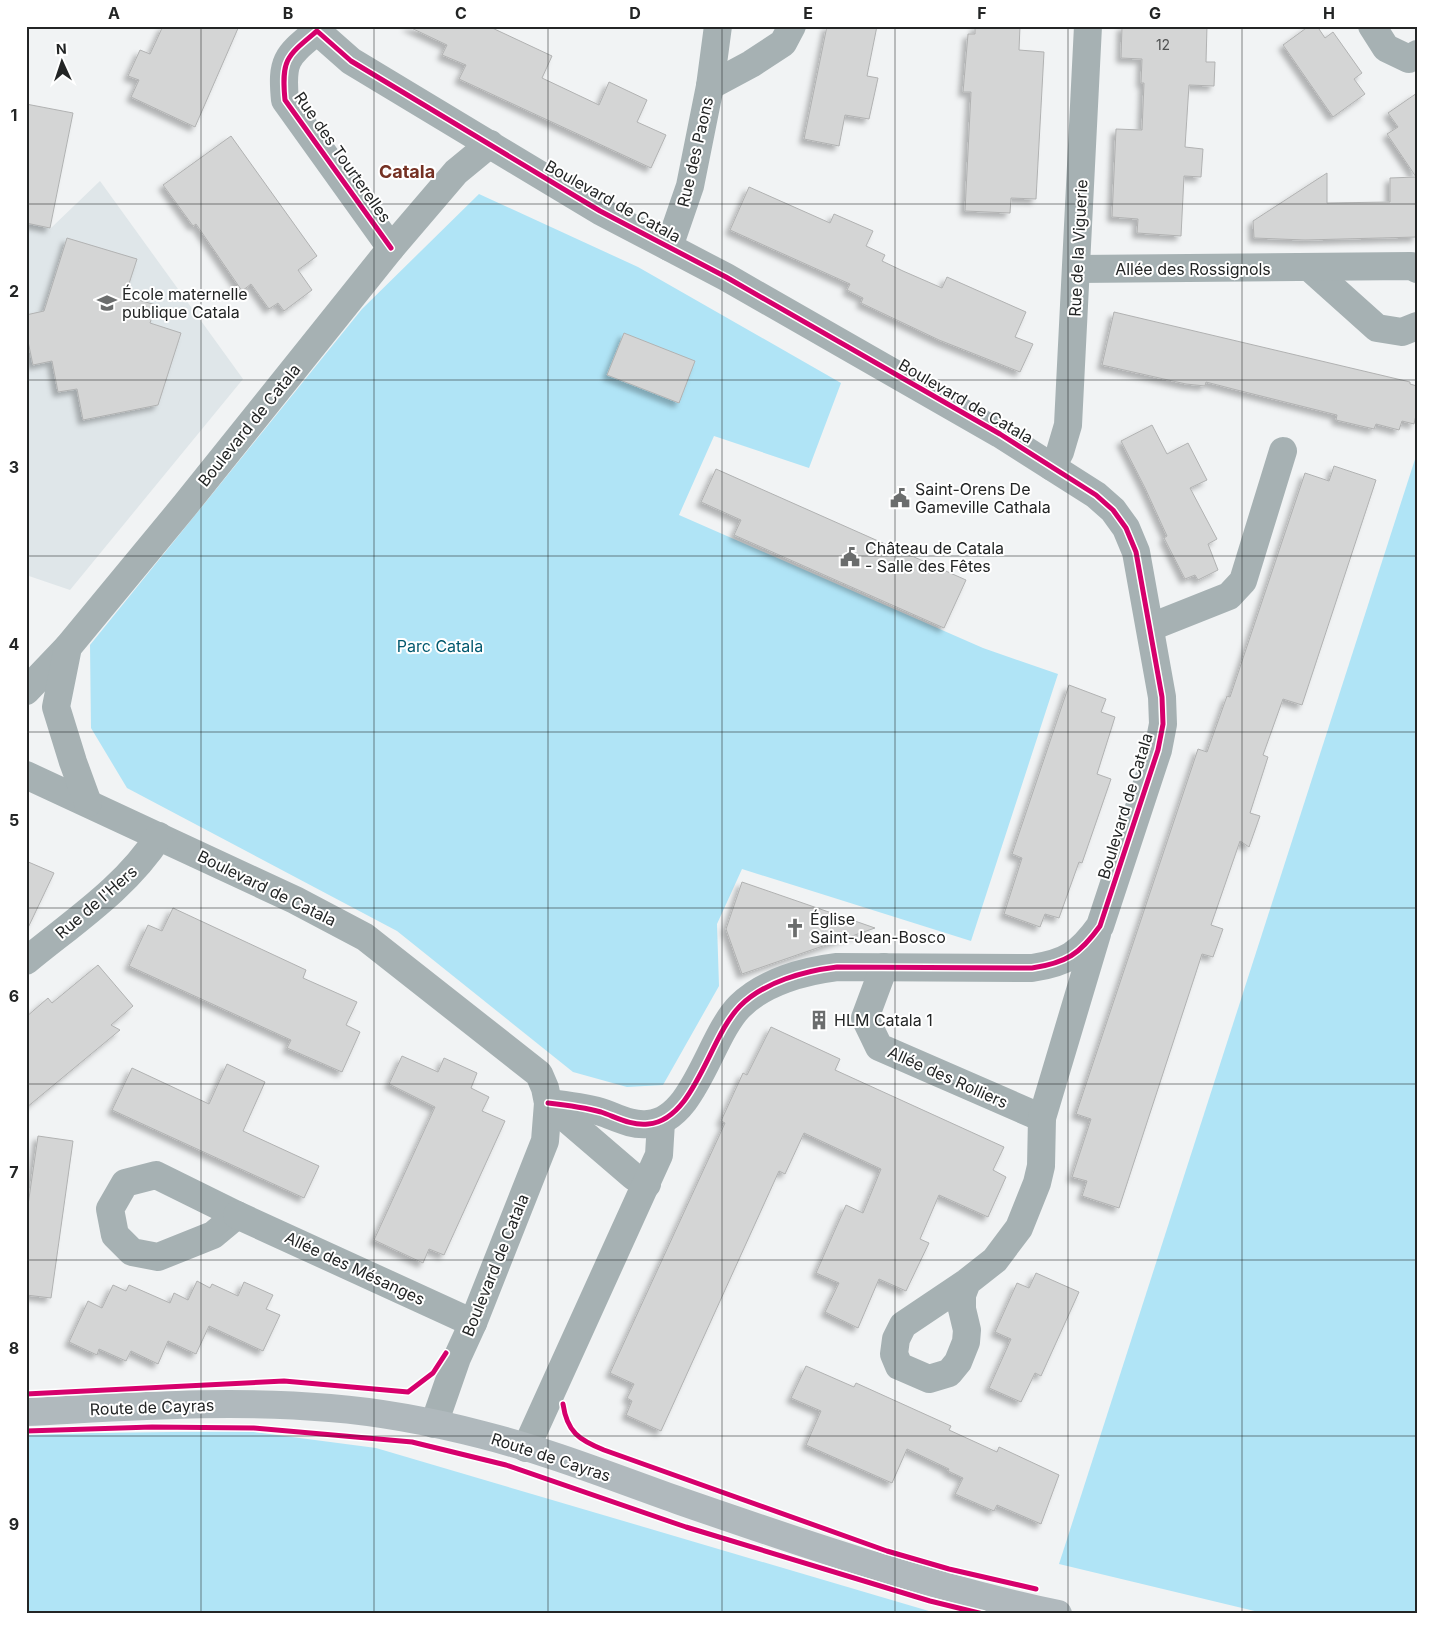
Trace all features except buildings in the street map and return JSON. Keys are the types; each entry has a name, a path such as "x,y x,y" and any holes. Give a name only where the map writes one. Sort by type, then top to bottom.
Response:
{"street":[{"name":"Rue des Paons","path":"669,247 690,186 710,86 718,26"},
{"name":"Rue des Paons","path":"710,86 751,64 783,43 792,26"},
{"name":"Rue de la Viguerie","path":"1052,467 1060,452 1068,426 1088,26"},
{"path":"1372,26 1386,48 1409,59 1417,54"},
{"name":"Rue des Tourterelles","path":"391,248 285,100 282,74 290,53 316,28 351,62 490,144"},
{"name":"Boulevard de Catala","path":"26,691 68,647 186,504 391,248 456,172 490,144 600,212 726,277 898,376 1096,495 1113,510 1126,528 1136,552 1151,627 1162,697 1163,724 1160,742 1100,926 1086,946 1054,965 1032,968 837,967 811,970 765,990 741,1005 728,1019 682,1105 671,1116 661,1122"},
{"name":"Allée des Rossignols","path":"1077,270 1412,266 1417,269"},
{"path":"1310,268 1377,328 1402,332 1417,326"},
{"path":"1151,627 1229,596 1243,581 1283,450"},
{"name":"Boulevard de Catala","path":"68,647 56,707 88,803 295,900 366,937 538,1074 545,1088 548,1103 544,1141 473,1323 457,1358 434,1424"},
{"path":"26,775 88,803"},
{"name":"Rue de l'Hers","path":"26,961 123,881 145,859 159,836"},
{"path":"967,1282 995,1260 1019,1228 1037,1183 1040,1166 1042,1118 1100,926"},
{"name":"Allée des Rolliers","path":"884,967 865,1018 879,1047 1042,1118"},
{"path":"526,1448 659,1155 661,1122 633,1124 579,1107 548,1103"},
{"path":"548,1103 633,1176 647,1184"},
{"name":"Allée des Mésanges","path":"236,1214 473,1323"},
{"name":"Route de Cayras","path":"26,1412 176,1405 291,1406 332,1408 434,1424 484,1435 526,1448 598,1471 724,1516 947,1587 1058,1614"}],"shaded area":[{"name":"École maternelle publique Catala","path":"100,181 243,379 70,590 26,575 26,223 51,228"}],"green space":[{"name":"Parc Catala","path":"479,194 638,267 841,383 809,468 714,436 679,515 983,648 1058,674 971,941 742,869 717,924 719,986 663,1085 627,1087 573,1072 397,931 127,788 91,728 90,645 362,309"},
{"path":"1417,453 1417,1614 1267,1614 1059,1564"},
{"path":"246,1431 376,1448 939,1614 26,1614 26,1434"}],"cycle path":[{"path":"391,248 285,100 284,75 288,60 317,31 351,61 600,211 726,277 1000,434 1096,495 1113,510 1126,528 1136,552 1162,697 1163,724 1158,750 1100,926 1086,944 1063,960 1032,968 837,967 811,971 773,984 761,990 740,1006 719,1037 690,1093 678,1108 664,1119 648,1124 636,1124 594,1110 548,1103"},
{"path":"26,1394 284,1381 408,1392 433,1373 446,1353"},
{"path":"563,1404 568,1422 576,1434 588,1443 604,1450 887,1551 949,1569 1036,1589"},
{"path":"26,1431 152,1427 254,1428 412,1442 506,1465 686,1527 930,1601 983,1614"}],"place":[{"name":"École maternelle publique Catala","path":"107,303"},
{"name":"Saint-Orens De Gameville Cathala","path":"900,498"},
{"name":"Château de Catala - Salle des Fêtes","path":"850,557"},
{"name":"Église Saint-Jean-Bosco","path":"795,928"},
{"name":"HLM Catala 1","path":"819,1020"}],"district":[{"name":"Catala","path":"407,172"}]}
